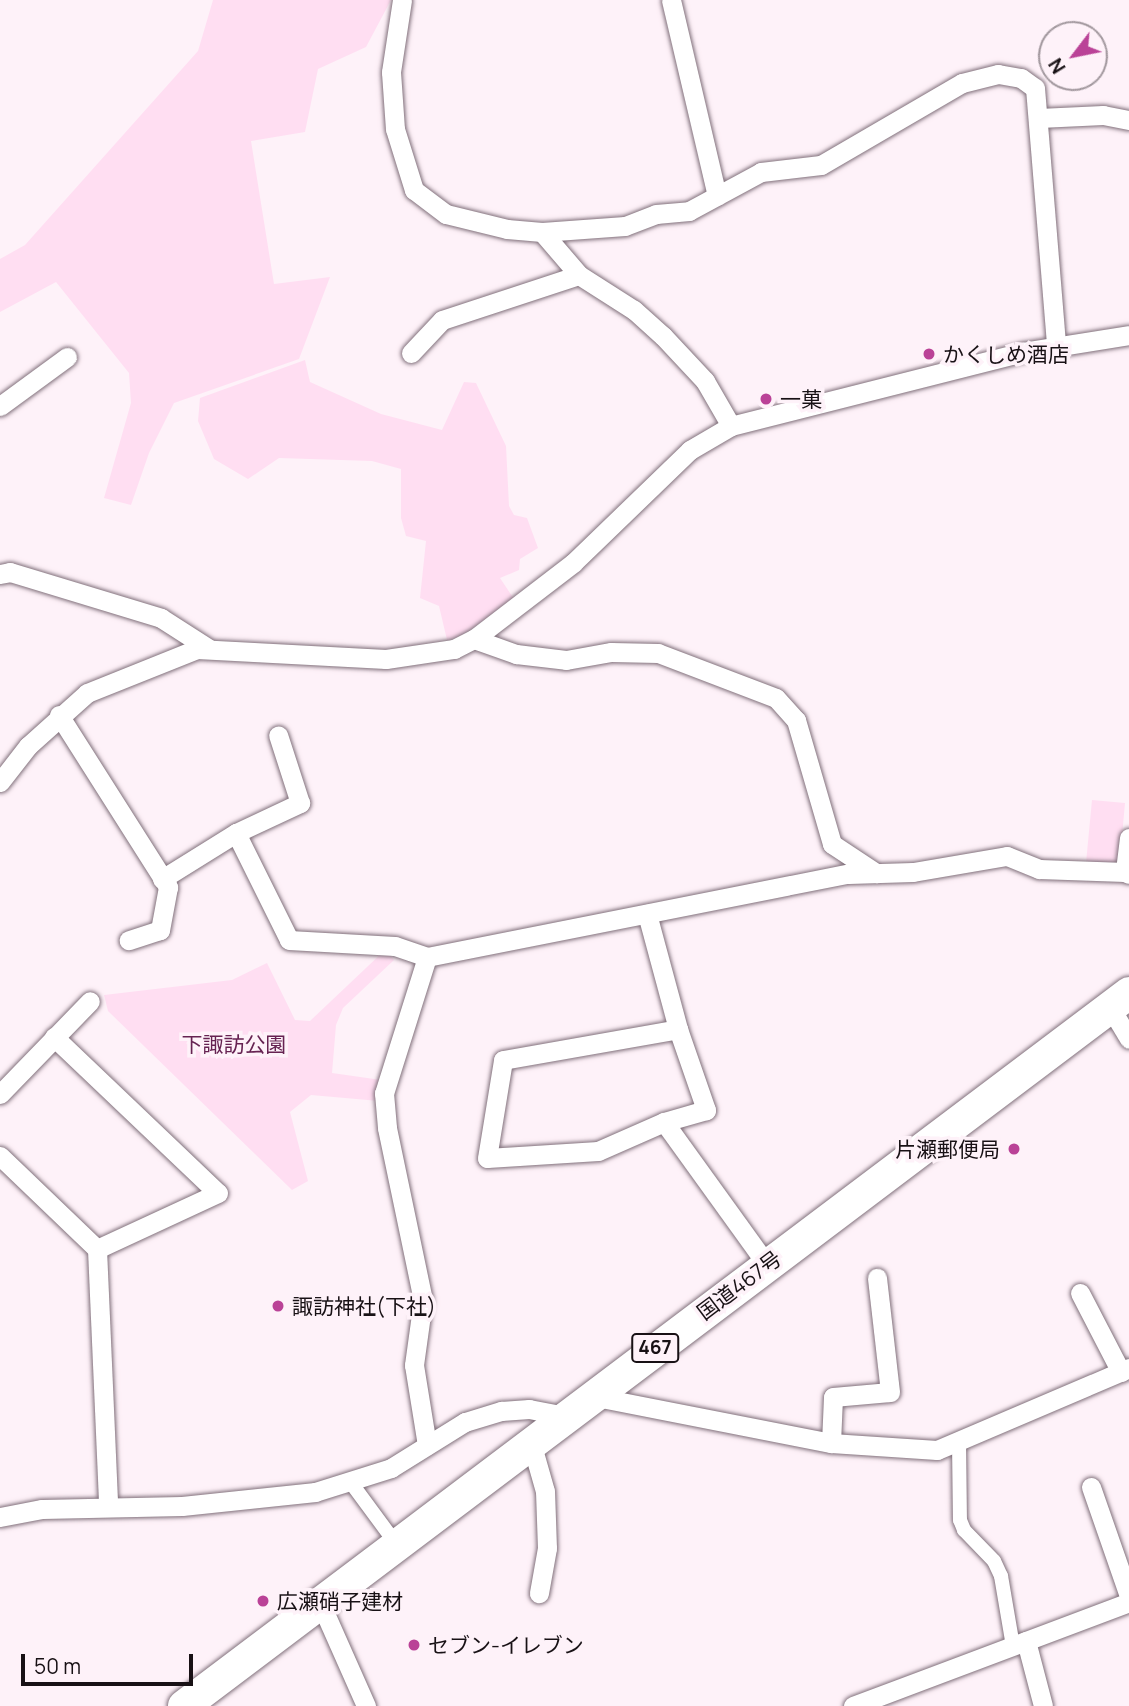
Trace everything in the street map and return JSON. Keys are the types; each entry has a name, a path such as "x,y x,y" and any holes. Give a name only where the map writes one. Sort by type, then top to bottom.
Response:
{"highway":[{"name":"国道467号","path":"184,1706 564,1416 1119,1000"}],"street":[{"path":"402,0 391,72 394,129 414,190 446,214 479,225 542,232 625,226 656,214 689,211 761,172 821,164 935,96 998,74 1021,78 1035,88 1039,118 1056,345"},
{"path":"671,0 717,196"},
{"path":"1039,118 1103,115 1129,120"},
{"path":"542,232 579,275 634,310 663,336 705,381 731,426"},
{"path":"411,353 442,320 579,275"},
{"path":"0,782 60,715 87,693 208,648 386,659 454,649 474,639 573,563 690,450 731,426 1056,345 1129,335"},
{"path":"0,406 67,357"},
{"path":"0,574 10,572 161,618 208,648"},
{"path":"474,639 516,654 566,660 611,652 658,653 776,698 796,720 832,844 876,873"},
{"path":"60,715 168,887 160,930 129,940"},
{"path":"162,879 236,833 300,803 278,735"},
{"path":"236,833 289,940 394,946 427,957 848,874 913,872 1007,856 1039,869 1127,873 1129,838"},
{"path":"647,914 678,1029 706,1110 664,1122 598,1150 487,1158 503,1060 678,1029"},
{"path":"427,957 384,1093 387,1128 423,1300 414,1365 427,1445"},
{"path":"1119,1000 1129,1039"},
{"path":"0,1094 90,1001"},
{"path":"54,1037 218,1193 97,1249"},
{"path":"664,1122 767,1265"},
{"path":"0,1156 97,1249 108,1505"},
{"path":"831,1443 834,1397 890,1392 877,1278"},
{"path":"591,1396 831,1443 937,1450 1125,1370 1080,1293"},
{"path":"0,1517 108,1505 250,1500 352,1484 391,1468 465,1422 500,1411 529,1409 564,1416"},
{"path":"531,1441 545,1491 547,1548 539,1593"},
{"path":"960,1442 960,1520 964,1531 994,1561 1001,1576 1019,1643 1043,1706"},
{"path":"352,1484 397,1545"},
{"path":"1091,1487 1129,1596"},
{"path":"320,1602 366,1706"},
{"path":"853,1706 1129,1602"}],"green space":[{"path":"213,0 391,0 366,47 318,69 305,132 251,141 274,284 330,277 299,359 174,403 149,453 131,505 104,498 131,403 129,373 56,282 0,312 0,259 25,245 198,51"},
{"path":"305,360 310,382 381,414 442,430 464,382 476,383 506,446 509,506 514,515 527,518 538,548 520,559 519,570 500,578 514,599 461,636 447,640 439,606 420,598 426,541 406,536 401,518 401,469 372,461 279,458 248,479 214,459 198,421 200,398"},
{"path":"1092,800 1125,803 1120,858 1111,865 1086,863"},
{"name":"下諏訪公園","path":"385,950 394,960 343,1008 336,1025 332,1073 381,1080 379,1101 311,1095 290,1112 308,1181 292,1190 108,1011 104,995 232,980 267,963 295,1020 310,1021"}],"place":[{"name":"かくしめ酒店","path":"929,354"},
{"name":"一菓","path":"766,399"},
{"name":"片瀬郵便局","path":"1014,1149"},
{"name":"諏訪神社(下社)","path":"278,1306"},
{"name":"広瀬硝子建材","path":"263,1601"},
{"name":"セブン-イレブン","path":"414,1645"}]}
